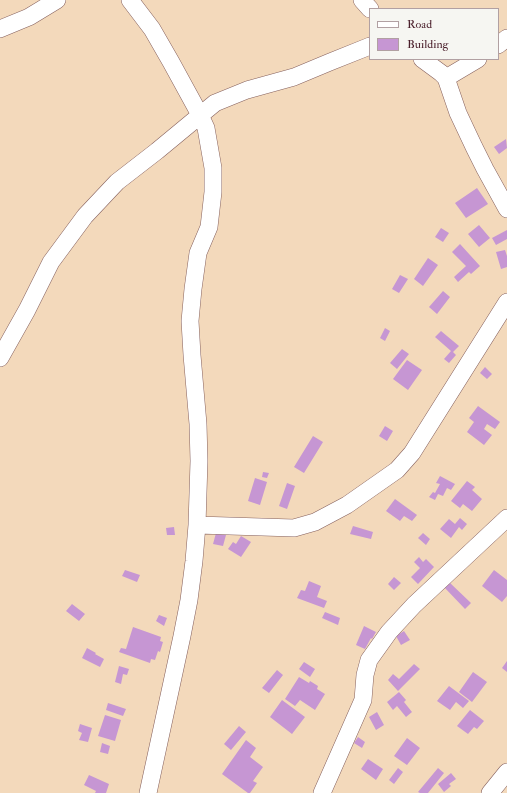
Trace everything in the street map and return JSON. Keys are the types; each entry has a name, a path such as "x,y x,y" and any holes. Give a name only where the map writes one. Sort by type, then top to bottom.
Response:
{"street":[{"path":"0,29 29,17 57,0"},
{"path":"130,0 152,29 200,115 206,128 213,168 213,192 209,227 198,253 190,321 198,424 199,461 194,561 189,600 148,793"},
{"path":"362,0 369,8"},
{"path":"499,44 507,38"},
{"path":"0,358 27,310 51,262 85,216 117,182 215,103 247,90 294,77 369,46"},
{"path":"423,60 442,73 446,78 458,113 485,169 507,209"},
{"path":"446,78 476,60"},
{"path":"197,525 294,528 315,522 347,505 392,474 412,453 507,302"},
{"path":"322,793 363,700 365,675 369,660 389,632 414,605 507,518"},
{"path":"490,793 507,772"}],"building":[{"path":"506,139 507,148 499,154 494,147"},
{"path":"477,188 488,204 466,218 455,203"},
{"path":"479,225 490,238 479,247 468,234"},
{"path":"441,228 449,233 443,242 435,237"},
{"path":"507,230 507,239 496,245 492,238"},
{"path":"460,244 480,266 471,274 469,272 458,282 454,277 466,266 452,252"},
{"path":"505,250 507,256 507,267 501,269 496,252"},
{"path":"428,258 438,265 423,286 414,279"},
{"path":"400,275 408,279 399,293 392,289"},
{"path":"443,291 450,297 437,314 429,307"},
{"path":"385,328 390,331 385,341 380,338"},
{"path":"441,331 459,346 453,352 456,355 449,363 444,359 451,351 435,337"},
{"path":"402,349 409,354 397,369 390,363"},
{"path":"407,360 422,370 408,390 393,379"},
{"path":"485,367 492,374 487,379 480,373"},
{"path":"478,406 500,422 495,429 487,424 484,429 492,435 484,445 467,432 474,422 469,418"},
{"path":"385,426 393,431 387,441 379,436"},
{"path":"313,436 323,442 304,473 294,467"},
{"path":"263,472 269,473 267,478 262,477"},
{"path":"440,476 455,484 451,490 447,488 443,496 438,494 435,500 429,497 433,492 435,493 440,484 436,483"},
{"path":"255,478 267,482 260,505 248,501"},
{"path":"467,481 475,487 472,490 482,499 472,511 463,504 460,508 451,501"},
{"path":"287,483 295,486 287,509 279,506"},
{"path":"395,499 417,515 412,521 404,516 400,521 386,511"},
{"path":"460,518 467,524 462,530 459,527 451,538 440,529 449,519 455,524"},
{"path":"353,526 373,532 371,539 350,534"},
{"path":"174,527 175,535 167,535 166,528"},
{"path":"216,533 226,535 223,546 213,544"},
{"path":"423,533 430,539 426,545 418,538"},
{"path":"241,536 251,542 241,557 228,549 233,542 236,544"},
{"path":"419,557 423,562 426,559 434,567 418,584 411,577 420,568 414,562"},
{"path":"125,570 140,575 137,582 122,576"},
{"path":"494,570 507,580 507,596 502,602 482,586"},
{"path":"394,577 401,583 394,590 388,584"},
{"path":"309,581 321,586 317,597 327,601 324,608 297,598 301,590 305,591"},
{"path":"449,582 471,603 465,609 444,587"},
{"path":"72,604 85,614 79,621 66,611"},
{"path":"325,612 340,618 338,625 322,618"},
{"path":"159,615 167,618 164,626 156,621"},
{"path":"364,626 376,632 365,649 356,645"},
{"path":"133,627 161,637 160,641 163,642 160,652 158,651 155,660 151,659 150,663 119,652 121,648 126,649"},
{"path":"404,631 410,640 401,645 396,636"},
{"path":"87,648 104,659 100,667 82,658"},
{"path":"507,661 507,672 502,668"},
{"path":"304,662 315,669 310,677 299,669"},
{"path":"414,664 420,669 398,691 388,680 393,674 399,679"},
{"path":"119,666 129,669 127,675 123,674 121,684 115,682"},
{"path":"277,670 283,675 269,693 262,688"},
{"path":"473,672 487,682 472,702 459,692"},
{"path":"299,677 318,686 317,689 325,694 315,710 300,700 295,706 285,699"},
{"path":"449,686 469,701 463,708 456,702 450,710 437,701"},
{"path":"399,692 406,700 404,702 412,712 406,717 397,706 393,710 387,702"},
{"path":"282,700 305,717 292,734 270,717"},
{"path":"108,703 126,709 123,716 106,710"},
{"path":"470,710 484,721 477,729 474,727 468,734 457,726"},
{"path":"377,712 384,725 376,730 369,717"},
{"path":"105,715 121,720 115,741 98,736"},
{"path":"80,724 92,728 88,742 79,740 82,733 78,731"},
{"path":"239,726 246,732 231,750 224,744"},
{"path":"358,737 365,742 362,748 354,743"},
{"path":"407,738 420,748 407,765 394,756"},
{"path":"246,740 256,748 250,757 263,767 253,781 257,783 250,793 222,774"},
{"path":"102,743 110,746 108,754 100,752"},
{"path":"368,759 383,769 376,780 361,769"},
{"path":"398,768 403,772 394,784 389,780"},
{"path":"438,768 444,773 428,793 418,792"},
{"path":"451,773 456,779 449,784 451,786 444,792 438,784"},
{"path":"89,775 109,784 106,793 95,793 96,791 84,785"}]}
